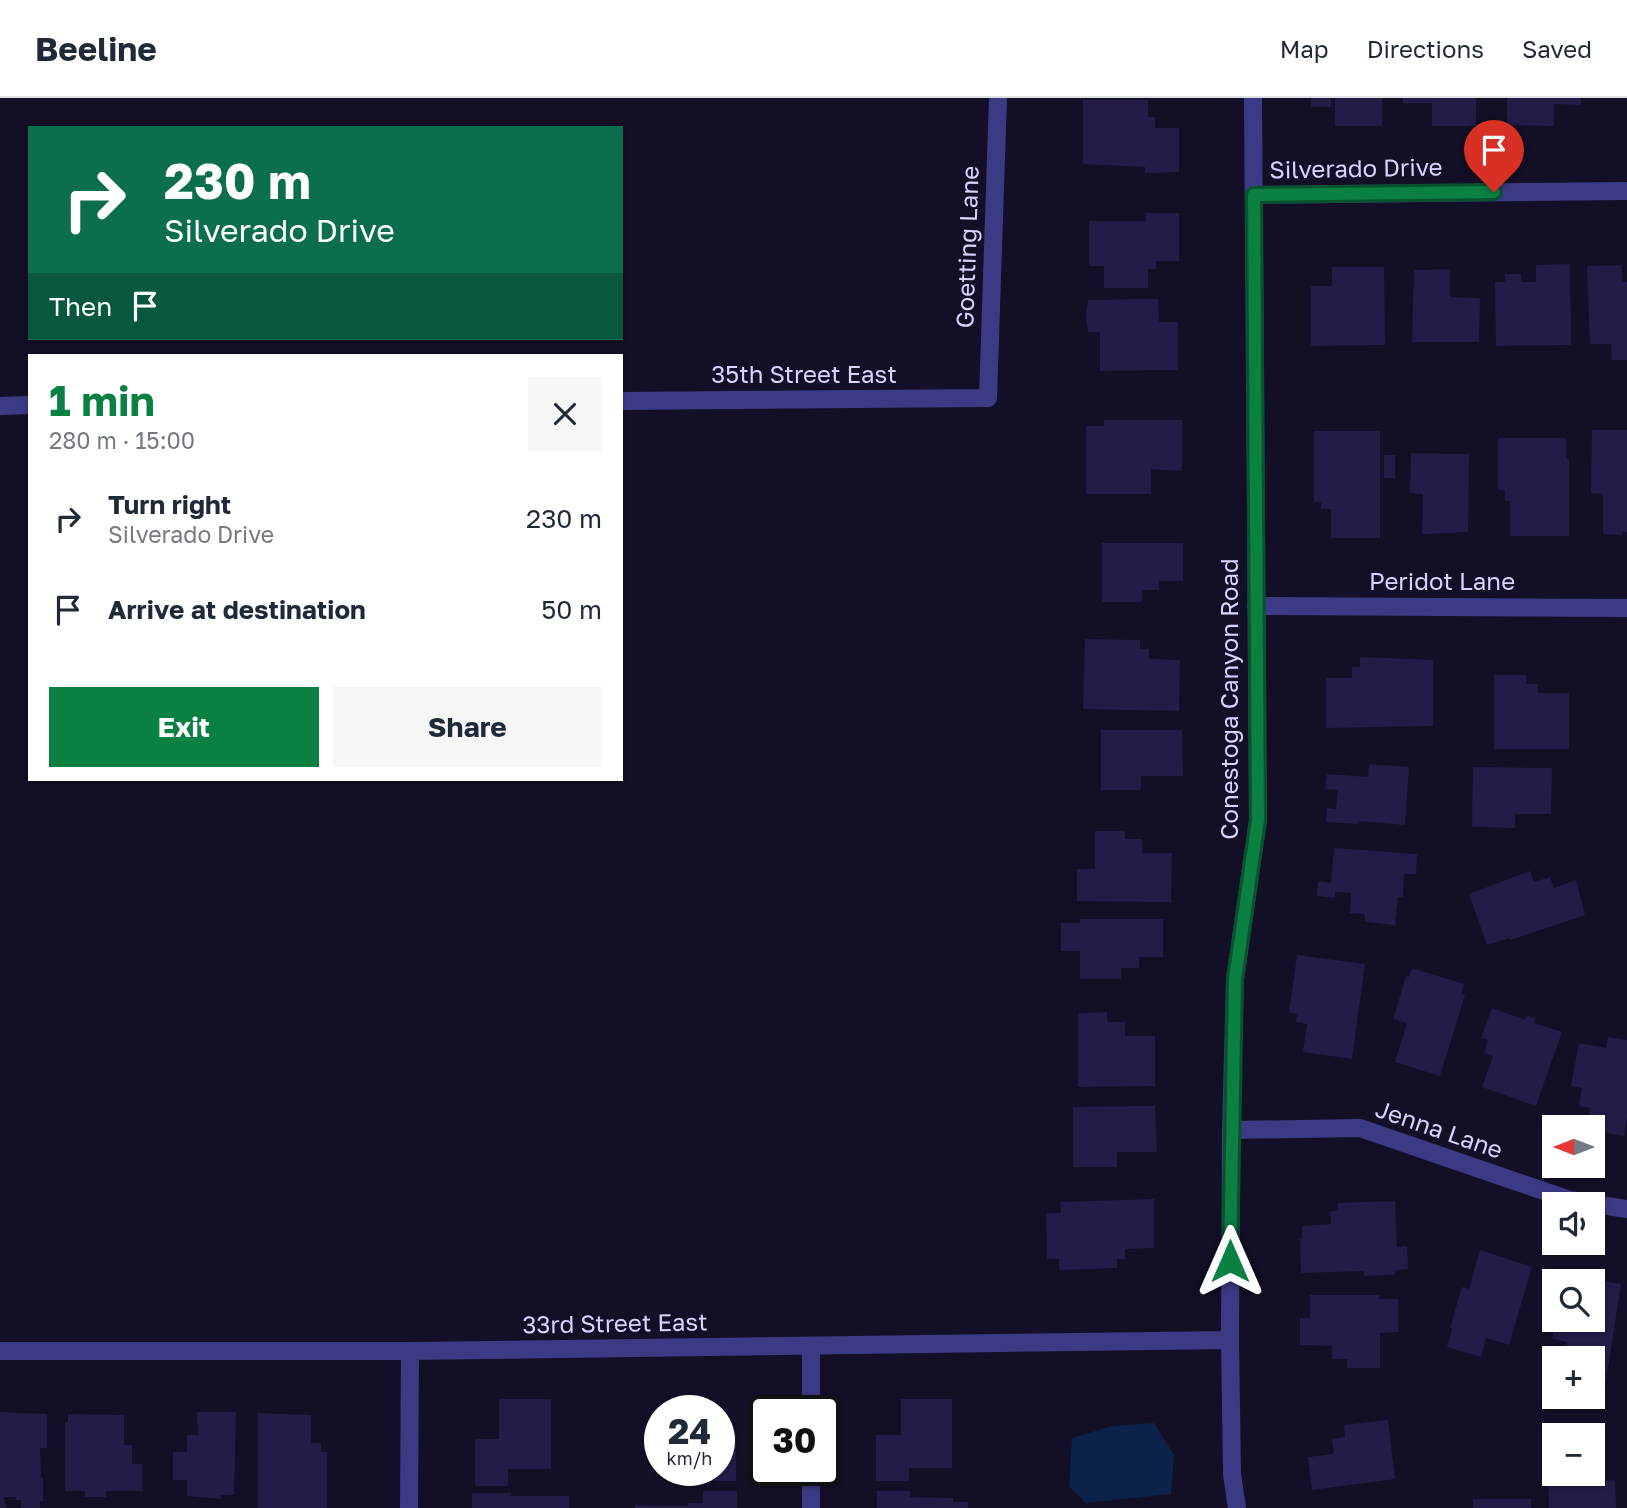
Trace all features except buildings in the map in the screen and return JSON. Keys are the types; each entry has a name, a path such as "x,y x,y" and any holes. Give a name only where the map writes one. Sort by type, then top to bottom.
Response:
{"street":[{"name":"Goetting Lane","path":"988,398 998,98"},
{"name":"Conestoga Canyon Road","path":"1237,1508 1232,1474 1230,1340 1235,979 1258,820 1254,98"},
{"name":"Silverado Drive","path":"1254,195 1627,191"},
{"name":"35th Street East","path":"623,401 988,398"},
{"path":"0,405 28,405"},
{"name":"Peridot Lane","path":"1256,606 1627,608"},
{"name":"Jenna Lane","path":"1231,1130 1360,1128 1570,1200 1627,1209"},
{"name":"33rd Street East","path":"0,1351 410,1351 1230,1340"},
{"path":"811,1346 811,1395"},
{"path":"409,1508 410,1351"},
{"path":"811,1486 811,1508"}],"water":[{"path":"1154,1423 1174,1455 1171,1494 1086,1503 1069,1486 1072,1438 1112,1426"}],"route":[{"path":"1230,1261 1235,979 1258,820 1254,195 1494,192"}]}
